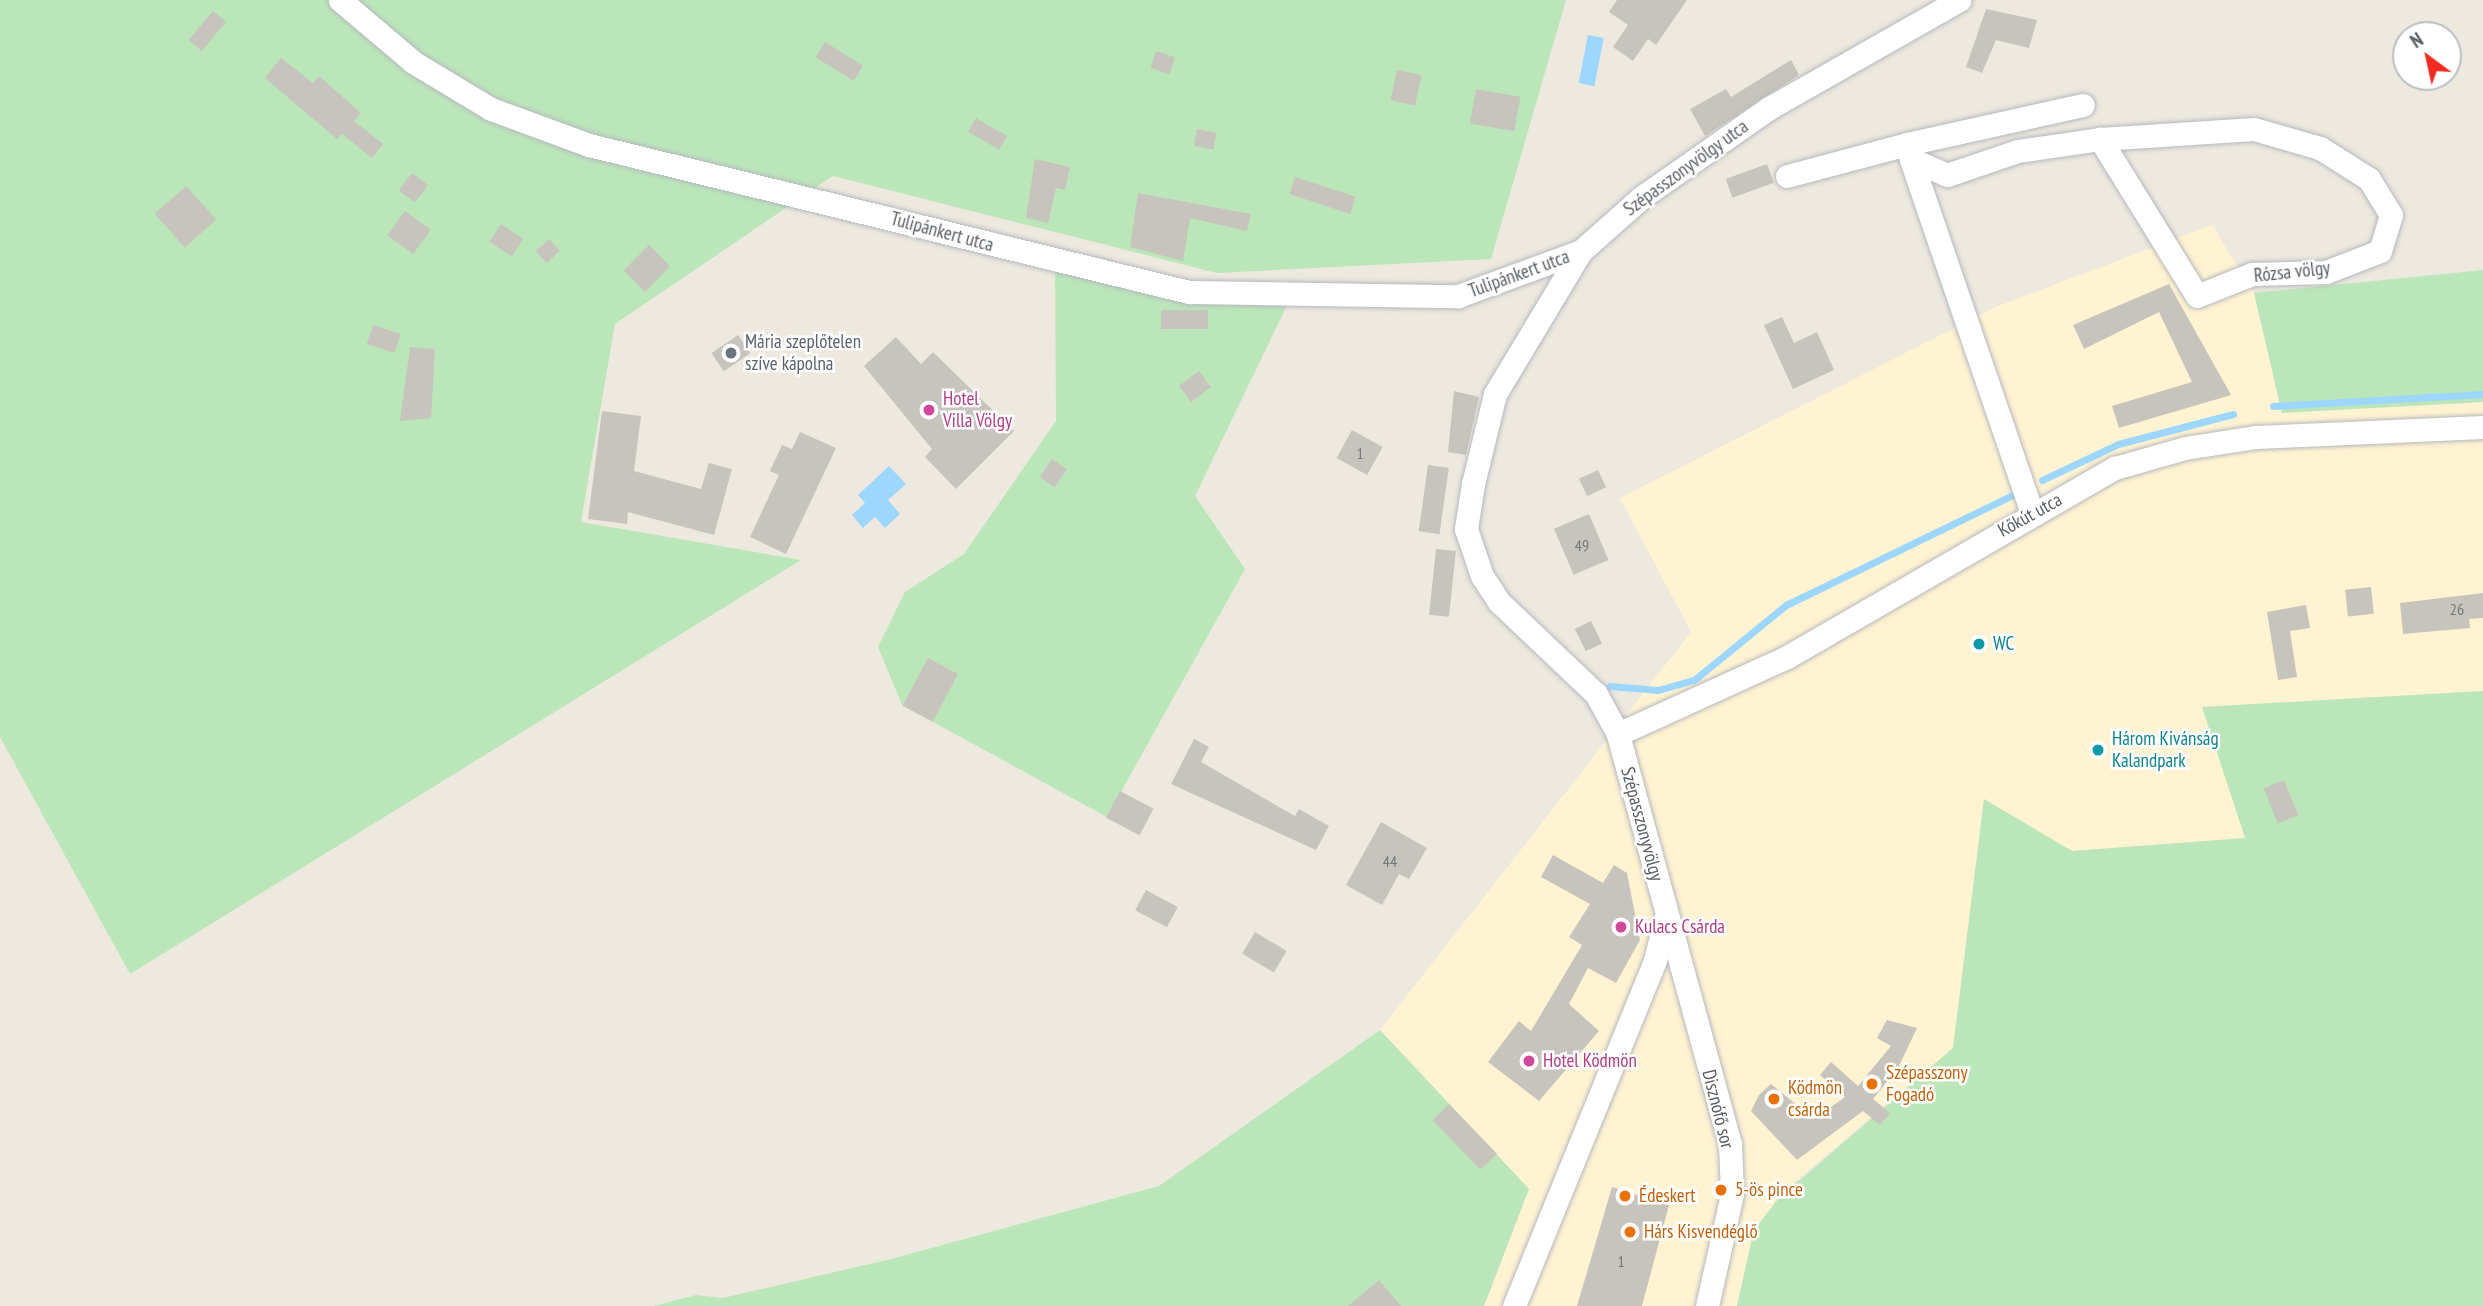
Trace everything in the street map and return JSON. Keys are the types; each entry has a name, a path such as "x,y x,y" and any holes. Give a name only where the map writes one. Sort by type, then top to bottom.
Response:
{"street":[{"name":"Tulipánkert utca","path":"340,0 413,62 491,109 589,145 1189,292 1458,296 1581,251"},
{"name":"Szépasszonyvölgy utca","path":"1618,734 1596,694 1499,602 1470,553 1466,529 1495,394 1581,251 1642,197 1769,108 1959,0"},
{"path":"1787,176 1909,152 2084,105"},
{"name":"Rózsa völgy","path":"1909,152 1947,175 2018,151 2100,139 2254,130 2320,148 2369,179 2390,215 2380,251 2326,272 2252,274 2197,296 2100,139"},
{"path":"1909,152 2032,513"},
{"name":"Kőkút utca","path":"1618,734 1787,657 2032,513 2115,468 2185,448 2256,437 2483,427"},
{"name":"Szépasszonyvölgy","path":"1618,734 1667,914"},
{"path":"1514,1306 1655,960 1667,914"},
{"name":"Disznófő sor","path":"1667,914 1730,1144 1732,1194 1707,1306"}],"shaded area":[{"path":"2212,225 2254,293 2282,413 2483,402 2483,691 2202,707 2246,838 2072,851 1984,800 1953,1048 1791,1185 1754,1230 1737,1306 1484,1306 1529,1189 1380,1030 1691,632 1620,498 1998,306"}],"green space":[{"path":"0,0 1566,0 1491,259 1217,273 833,176 615,324 581,522 801,560 130,974 0,737"},
{"path":"1055,262 1291,297 1195,496 1245,569 1107,817 902,705 878,647 905,592 964,554 1056,421"},
{"path":"2483,270 2483,402 2282,413 2254,293"},
{"path":"2483,691 2483,1306 1737,1306 1754,1230 1778,1199 1953,1048 1984,799 2072,851 2245,838 2202,707"},
{"path":"1380,1030 1529,1189 1484,1306 654,1306 696,1295 723,1298 891,1259 1159,1186"}],"water":[{"path":"1588,35 1604,38 1594,86 1579,83"},
{"path":"889,466 906,484 888,500 900,514 885,528 875,517 863,528 852,515 865,503 858,495"}],"building":[{"path":"1617,0 1687,0 1656,45 1648,39 1633,61 1613,47 1628,25 1609,12"},
{"path":"1986,9 2037,20 2029,48 1996,40 1982,73 1966,67"},
{"path":"213,11 226,22 202,51 189,40"},
{"path":"825,42 863,66 854,81 815,57"},
{"path":"1156,51 1175,57 1169,74 1150,68"},
{"path":"281,58 313,83 319,76 361,113 354,121 383,144 372,158 342,134 337,139 265,78"},
{"path":"1791,60 1799,75 1705,136 1690,109 1726,89 1731,97"},
{"path":"1397,70 1421,75 1415,106 1391,100"},
{"path":"1476,89 1520,97 1514,131 1470,123"},
{"path":"976,118 1007,136 999,150 968,132"},
{"path":"1197,129 1217,133 1213,150 1194,146"},
{"path":"1035,159 1070,167 1065,190 1056,188 1048,223 1026,218"},
{"path":"1767,164 1774,183 1732,198 1726,179"},
{"path":"412,173 428,185 415,203 399,191"},
{"path":"1295,177 1356,197 1350,214 1289,194"},
{"path":"186,186 216,219 185,248 155,214"},
{"path":"1138,193 1251,214 1247,231 1190,218 1183,261 1130,247"},
{"path":"405,211 431,230 413,254 387,235"},
{"path":"501,224 523,239 512,257 489,241"},
{"path":"549,239 560,251 547,263 536,251"},
{"path":"649,245 670,266 645,292 624,270"},
{"path":"2169,284 2231,395 2119,428 2112,406 2192,382 2159,312 2084,349 2073,325"},
{"path":"1161,310 1208,310 1208,329 1161,329"},
{"path":"1782,317 1794,343 1817,332 1834,370 1793,389 1764,325"},
{"path":"373,325 401,334 394,353 367,344"},
{"name":"Mária szeplőtelen szíve kápolna","path":"738,335 750,353 724,371 711,353"},
{"name":"Hotel Villa Völgy","path":"896,337 921,364 933,352 1014,431 956,489 925,457 932,449 864,366"},
{"path":"410,347 435,349 431,418 400,421"},
{"path":"1199,371 1211,387 1191,402 1179,386"},
{"path":"1454,391 1479,397 1466,455 1448,452"},
{"path":"602,411 641,416 634,471 701,489 709,463 732,469 714,535 628,512 627,524 588,519"},
{"path":"1352,430 1383,447 1367,475 1336,458"},
{"path":"800,432 836,448 786,554 750,537 779,475 770,471 782,445 792,449"},
{"path":"1052,459 1067,469 1055,487 1040,477"},
{"path":"1428,465 1449,468 1439,534 1419,531"},
{"path":"1598,470 1606,487 1587,496 1579,479"},
{"path":"1589,514 1609,560 1574,575 1554,529"},
{"path":"1436,549 1456,551 1449,617 1429,615"},
{"path":"2371,587 2374,614 2348,617 2345,590"},
{"path":"2483,593 2483,618 2469,619 2470,628 2403,634 2400,603"},
{"path":"2306,605 2310,628 2290,631 2297,677 2278,680 2267,612"},
{"path":"1591,621 1602,643 1586,651 1575,629"},
{"path":"928,658 958,674 933,722 903,706"},
{"path":"1194,739 1209,747 1201,762 1295,816 1299,809 1329,826 1316,850 1171,784"},
{"path":"2284,780 2298,815 2278,823 2264,788"},
{"path":"1120,791 1154,809 1139,835 1106,817"},
{"path":"1381,822 1427,848 1409,879 1399,874 1382,905 1346,885"},
{"path":"1553,855 1603,883 1614,865 1627,873 1640,940 1616,983 1588,968 1569,1004 1599,1031 1539,1101 1488,1062 1519,1021 1531,1031 1582,945 1569,937 1590,904 1541,877"},
{"path":"1146,890 1178,907 1167,927 1135,910"},
{"path":"1255,932 1287,951 1274,972 1242,953"},
{"path":"1887,1020 1917,1028 1898,1068 1873,1099 1890,1113 1880,1125 1863,1111 1797,1160 1751,1111 1759,1095 1771,1084 1814,1119 1845,1097 1820,1075 1831,1062 1858,1086 1891,1046 1877,1038"},
{"path":"1449,1104 1497,1154 1480,1170 1432,1120"},
{"path":"1612,1187 1669,1205 1642,1306 1577,1306"},
{"path":"1379,1280 1401,1306 1348,1306"}],"waterway":[{"path":"2273,406 2483,394"},
{"path":"2042,480 2118,444 2233,414"},
{"path":"1610,686 1658,690 1694,680 1786,605 2017,493"}],"place":[{"name":"Mária szeplőtelen szíve kápolna","path":"731,353"},
{"name":"Hotel Villa Völgy","path":"929,410"},
{"name":"WC","path":"1979,644"},
{"name":"Három Kivánság Kalandpark","path":"2098,750"},
{"name":"Kulacs Csárda","path":"1621,927"},
{"name":"Hotel Ködmön","path":"1529,1061"},
{"name":"Szépasszony Fogadó","path":"1872,1084"},
{"name":"Ködmön csárda","path":"1774,1099"},
{"name":"5-ös pince","path":"1721,1190"},
{"name":"Édeskert","path":"1625,1196"},
{"name":"Hárs Kisvendéglő","path":"1630,1232"}]}
